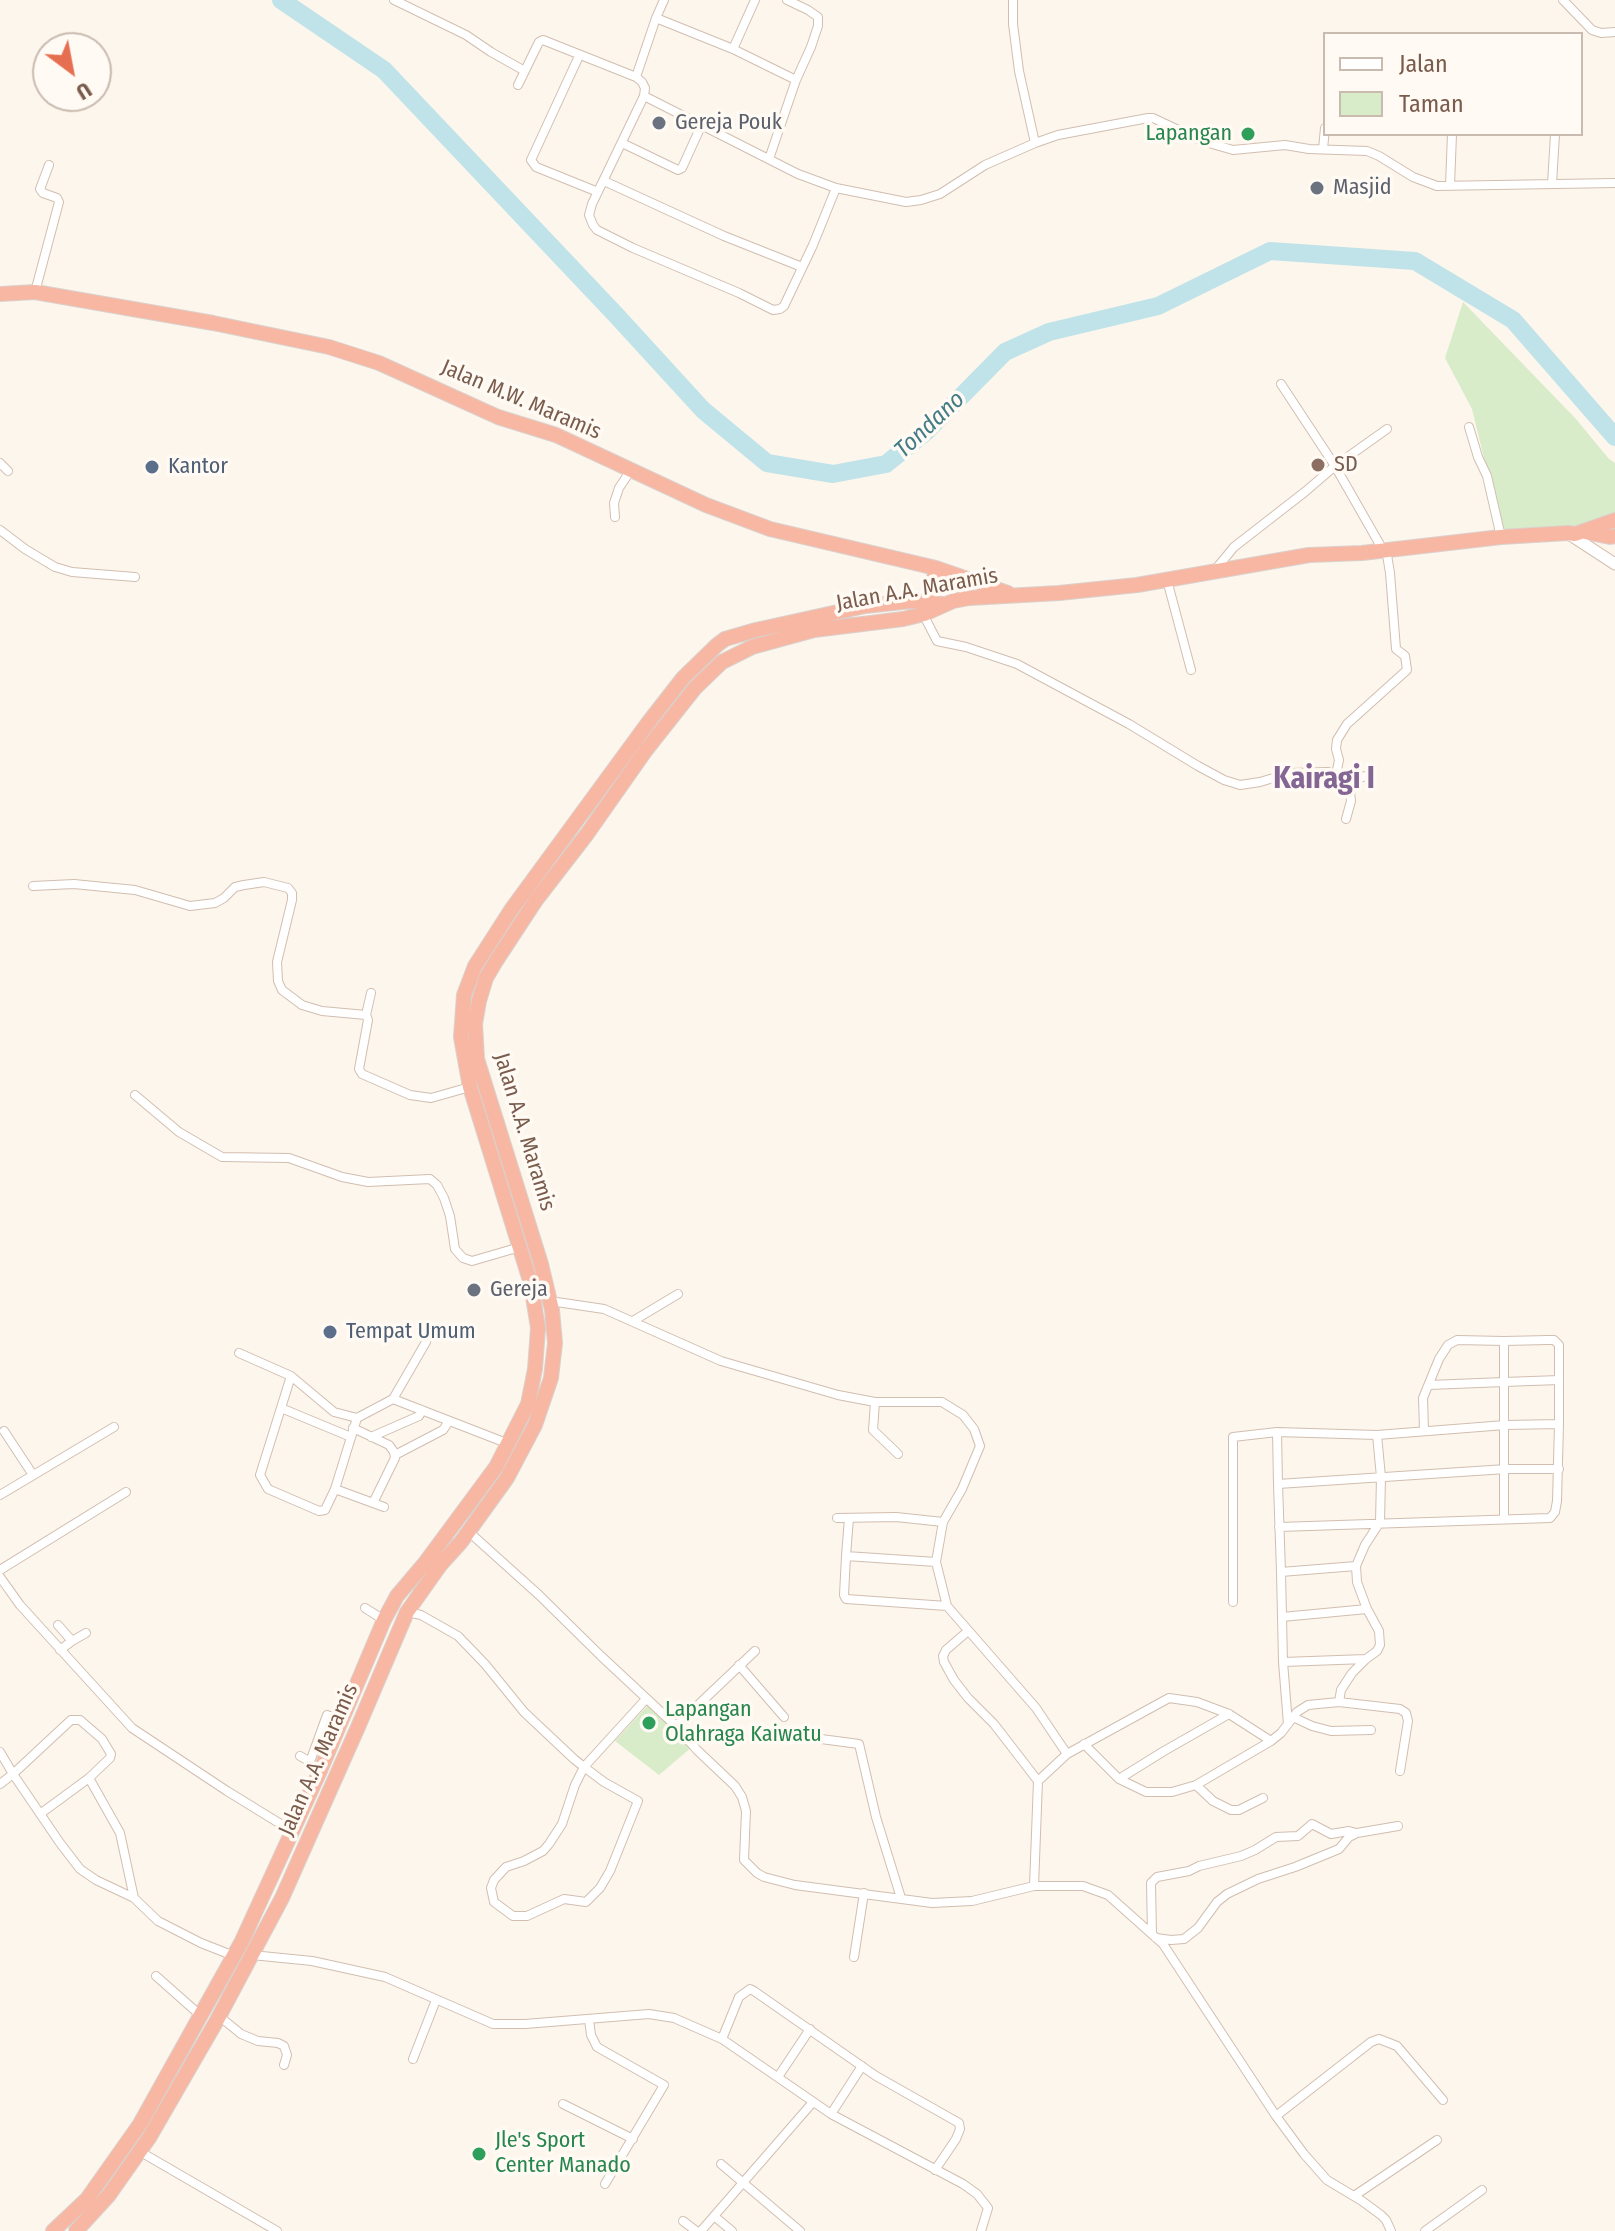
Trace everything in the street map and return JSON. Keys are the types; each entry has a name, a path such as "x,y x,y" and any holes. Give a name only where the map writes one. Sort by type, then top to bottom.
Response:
{"highway":[{"name":"Jalan M.W. Maramis","path":"0,294 35,292 329,347 379,363 498,417 556,435 706,505 770,529 936,568 1012,595"},
{"path":"1584,532 1615,520"},
{"name":"Jalan A.A. Maramis","path":"76,2231 109,2195 153,2131 252,1955 282,1898 407,1612 507,1478 535,1425 551,1378 555,1343 550,1301 477,1059 476,1013 486,978 517,927 609,804 641,745 722,662 752,647 805,632 903,619 932,607 969,598 1095,590 1299,556 1584,532"},
{"path":"1584,532 1615,536"},
{"path":"53,2231 87,2199 140,2124 234,1956 384,1620 397,1596 489,1478 510,1444 528,1404 538,1344 531,1284 470,1087 460,1026 464,995 475,966 517,903 641,745 683,678 725,639 865,606 912,601 932,607 936,568"},
{"path":"344,1713 364,1714"}],"main road":[{"path":"1568,533 1615,564"}],"street":[{"path":"394,0 466,35 523,70"},
{"path":"636,77 664,0"},
{"path":"733,49 755,0"},
{"path":"769,159 818,26 818,17 787,0"},
{"path":"1013,0 1019,71 1035,143"},
{"path":"1563,0 1596,32 1615,32"},
{"path":"656,18 733,49 796,80"},
{"path":"518,85 523,70 543,40 642,82 644,96 592,204 589,215 597,230 773,310 784,306 836,188"},
{"path":"579,56 531,162 536,167 598,192"},
{"path":"644,96 798,174 836,188 906,202 940,194 985,165 1058,135 1148,118 1222,148 1243,150 1285,145 1367,151 1413,177 1437,186 1615,183"},
{"path":"622,143 678,170 682,168 702,124"},
{"path":"1323,149 1324,136"},
{"path":"1450,186 1452,136"},
{"path":"1552,184 1555,136"},
{"path":"35,292 59,202 40,189 49,165"},
{"path":"604,181 724,236 802,267"},
{"path":"1281,384 1335,466 1384,550 1390,573 1396,649 1405,656 1407,670 1347,724 1337,740 1339,760 1336,775"},
{"path":"1469,427 1487,476 1501,537"},
{"path":"1215,570 1234,547 1335,466 1387,429"},
{"path":"0,463 8,471"},
{"path":"615,517 614,503 619,488 631,470"},
{"path":"0,530 55,567 72,572 135,577"},
{"path":"1167,580 1191,670"},
{"path":"932,607 937,641 1017,664 1129,724 1224,780 1240,785 1290,773 1328,772 1349,782 1371,774"},
{"path":"1346,819 1351,801 1349,782"},
{"path":"33,886 74,884 135,890 190,906 212,904 235,887 244,885 264,882 288,888 292,900 277,962 282,990 302,1005 322,1011 366,1015"},
{"path":"371,993 359,1069 362,1074 410,1095 431,1098 470,1087"},
{"path":"135,1095 179,1132 222,1157 289,1158 342,1177 368,1182 430,1179 444,1198 455,1249 463,1258 472,1261 520,1247"},
{"path":"633,1321 678,1294"},
{"path":"550,1301 604,1309 721,1361 838,1395 875,1402 942,1402 963,1415 974,1429 980,1446 962,1489 943,1522 936,1562 947,1606 1036,1708 1067,1754"},
{"path":"1279,1527 1553,1516 1559,1469 1559,1345 1554,1340 1452,1342 1439,1359 1422,1404 1424,1430"},
{"path":"1504,1341 1504,1518"},
{"path":"239,1353 291,1376 328,1409 357,1418 393,1399 426,1342"},
{"path":"291,1376 260,1475 268,1489 319,1511 327,1508 357,1418"},
{"path":"1429,1385 1559,1380"},
{"path":"393,1399 510,1444"},
{"path":"875,1402 873,1430 898,1454"},
{"path":"281,1408 389,1445 395,1458 373,1503"},
{"path":"371,1437 419,1416 422,1410"},
{"path":"395,1455 443,1430 449,1421"},
{"path":"1233,1602 1233,1437 1277,1432 1377,1435 1559,1424"},
{"path":"0,1495 114,1427"},
{"path":"4,1431 33,1475"},
{"path":"1277,1432 1283,1662 1290,1721"},
{"path":"1339,1702 1346,1681 1377,1651 1381,1638 1357,1582 1356,1566 1380,1522 1381,1477 1377,1435"},
{"path":"1278,1484 1506,1469 1559,1469"},
{"path":"335,1489 384,1507"},
{"path":"0,1570 126,1492"},
{"path":"837,1518 896,1517 943,1522"},
{"path":"849,1518 846,1599 947,1606"},
{"path":"469,1532 539,1595 735,1786 746,1811 744,1860 757,1873 795,1885 932,1903 959,1903 1034,1886 1083,1886 1108,1895 1163,1944 1276,2116 1325,2178 1381,2215 1391,2231"},
{"path":"846,1556 936,1562"},
{"path":"1281,1572 1356,1566"},
{"path":"0,1577 20,1605 132,1728 292,1831"},
{"path":"365,1608 384,1620"},
{"path":"1282,1617 1367,1609"},
{"path":"407,1612 421,1615 458,1636 519,1707 584,1767 638,1801 610,1871 600,1888 586,1902 564,1899 527,1916 513,1916 494,1902 491,1888 494,1880 506,1867 543,1851 553,1840 584,1767 646,1699"},
{"path":"58,1625 72,1641"},
{"path":"968,1631 946,1650 944,1662 961,1689 994,1724 1038,1781 1034,1886"},
{"path":"60,1650 86,1633"},
{"path":"676,1726 755,1651"},
{"path":"1283,1662 1366,1659"},
{"path":"739,1665 784,1717"},
{"path":"1038,1781 1067,1754 1169,1698 1187,1700 1229,1714 1271,1741"},
{"path":"1084,1744 1119,1779 1146,1792 1172,1792 1196,1785 1271,1741 1308,1705 1339,1702 1404,1711 1408,1721 1400,1771"},
{"path":"300,1756 311,1759 327,1715 344,1713"},
{"path":"1119,1779 1229,1714"},
{"path":"0,1784 74,1719 80,1720 102,1739 111,1754 89,1778 40,1814"},
{"path":"1290,1721 1331,1731 1371,1730"},
{"path":"821,1739 859,1744 876,1817 901,1898"},
{"path":"0,1752 80,1869 134,1898 158,1921 234,1956"},
{"path":"89,1778 120,1833 134,1898"},
{"path":"1196,1785 1213,1801 1231,1810 1239,1810 1263,1798"},
{"path":"1154,1936 1151,1883 1157,1877 1241,1856 1276,1837 1298,1836 1312,1824 1331,1834 1357,1833"},
{"path":"1154,1936 1184,1939 1198,1928 1217,1902 1227,1894 1339,1849 1357,1833 1398,1826"},
{"path":"854,1957 864,1893"},
{"path":"252,1955 312,1961 385,1977 493,2024 624,2015 674,2018 722,2039 831,2114 977,2194 988,2208 981,2231"},
{"path":"156,1976 200,2015"},
{"path":"722,2039 739,1997 750,1989 862,2066 959,2123 956,2139 935,2170"},
{"path":"413,2059 436,2000"},
{"path":"219,2016 241,2034 284,2046 287,2055 284,2065"},
{"path":"589,2019 591,2035 597,2047 664,2085 605,2184"},
{"path":"778,2077 810,2029"},
{"path":"1276,2116 1379,2039 1397,2046 1443,2100"},
{"path":"831,2114 862,2066"},
{"path":"683,2221 698,2231 813,2102"},
{"path":"563,2104 633,2139"},
{"path":"1354,2196 1437,2140"},
{"path":"139,2150 277,2231"},
{"path":"721,2164 800,2231"},
{"path":"1425,2231 1482,2190"},
{"path":"714,2216 732,2231"}],"green space":[{"path":"1463,302 1615,463 1615,516 1607,521 1503,536 1472,409 1445,358"},
{"name":"Lapangan Olahraga Kaiwatu","path":"648,1705 692,1747 659,1775 615,1741"}],"waterway":[{"name":"Tondano","path":"281,0 384,70 703,410 767,463 833,474 886,464 927,431 1005,352 1049,332 1158,306 1270,251 1415,261 1513,320 1615,437"}],"place":[{"name":"Gereja Pouk","path":"659,123"},
{"name":"Lapangan","path":"1248,134"},
{"name":"Masjid","path":"1317,188"},
{"name":"SD","path":"1318,465"},
{"name":"Kantor","path":"152,467"},
{"name":"Gereja","path":"474,1290"},
{"name":"Tempat Umum","path":"330,1332"},
{"name":"Lapangan Olahraga Kaiwatu","path":"649,1723"},
{"name":"Jle's Sport Center Manado","path":"479,2154"}],"district":[{"name":"Kairagi I","path":"1324,780"}]}
